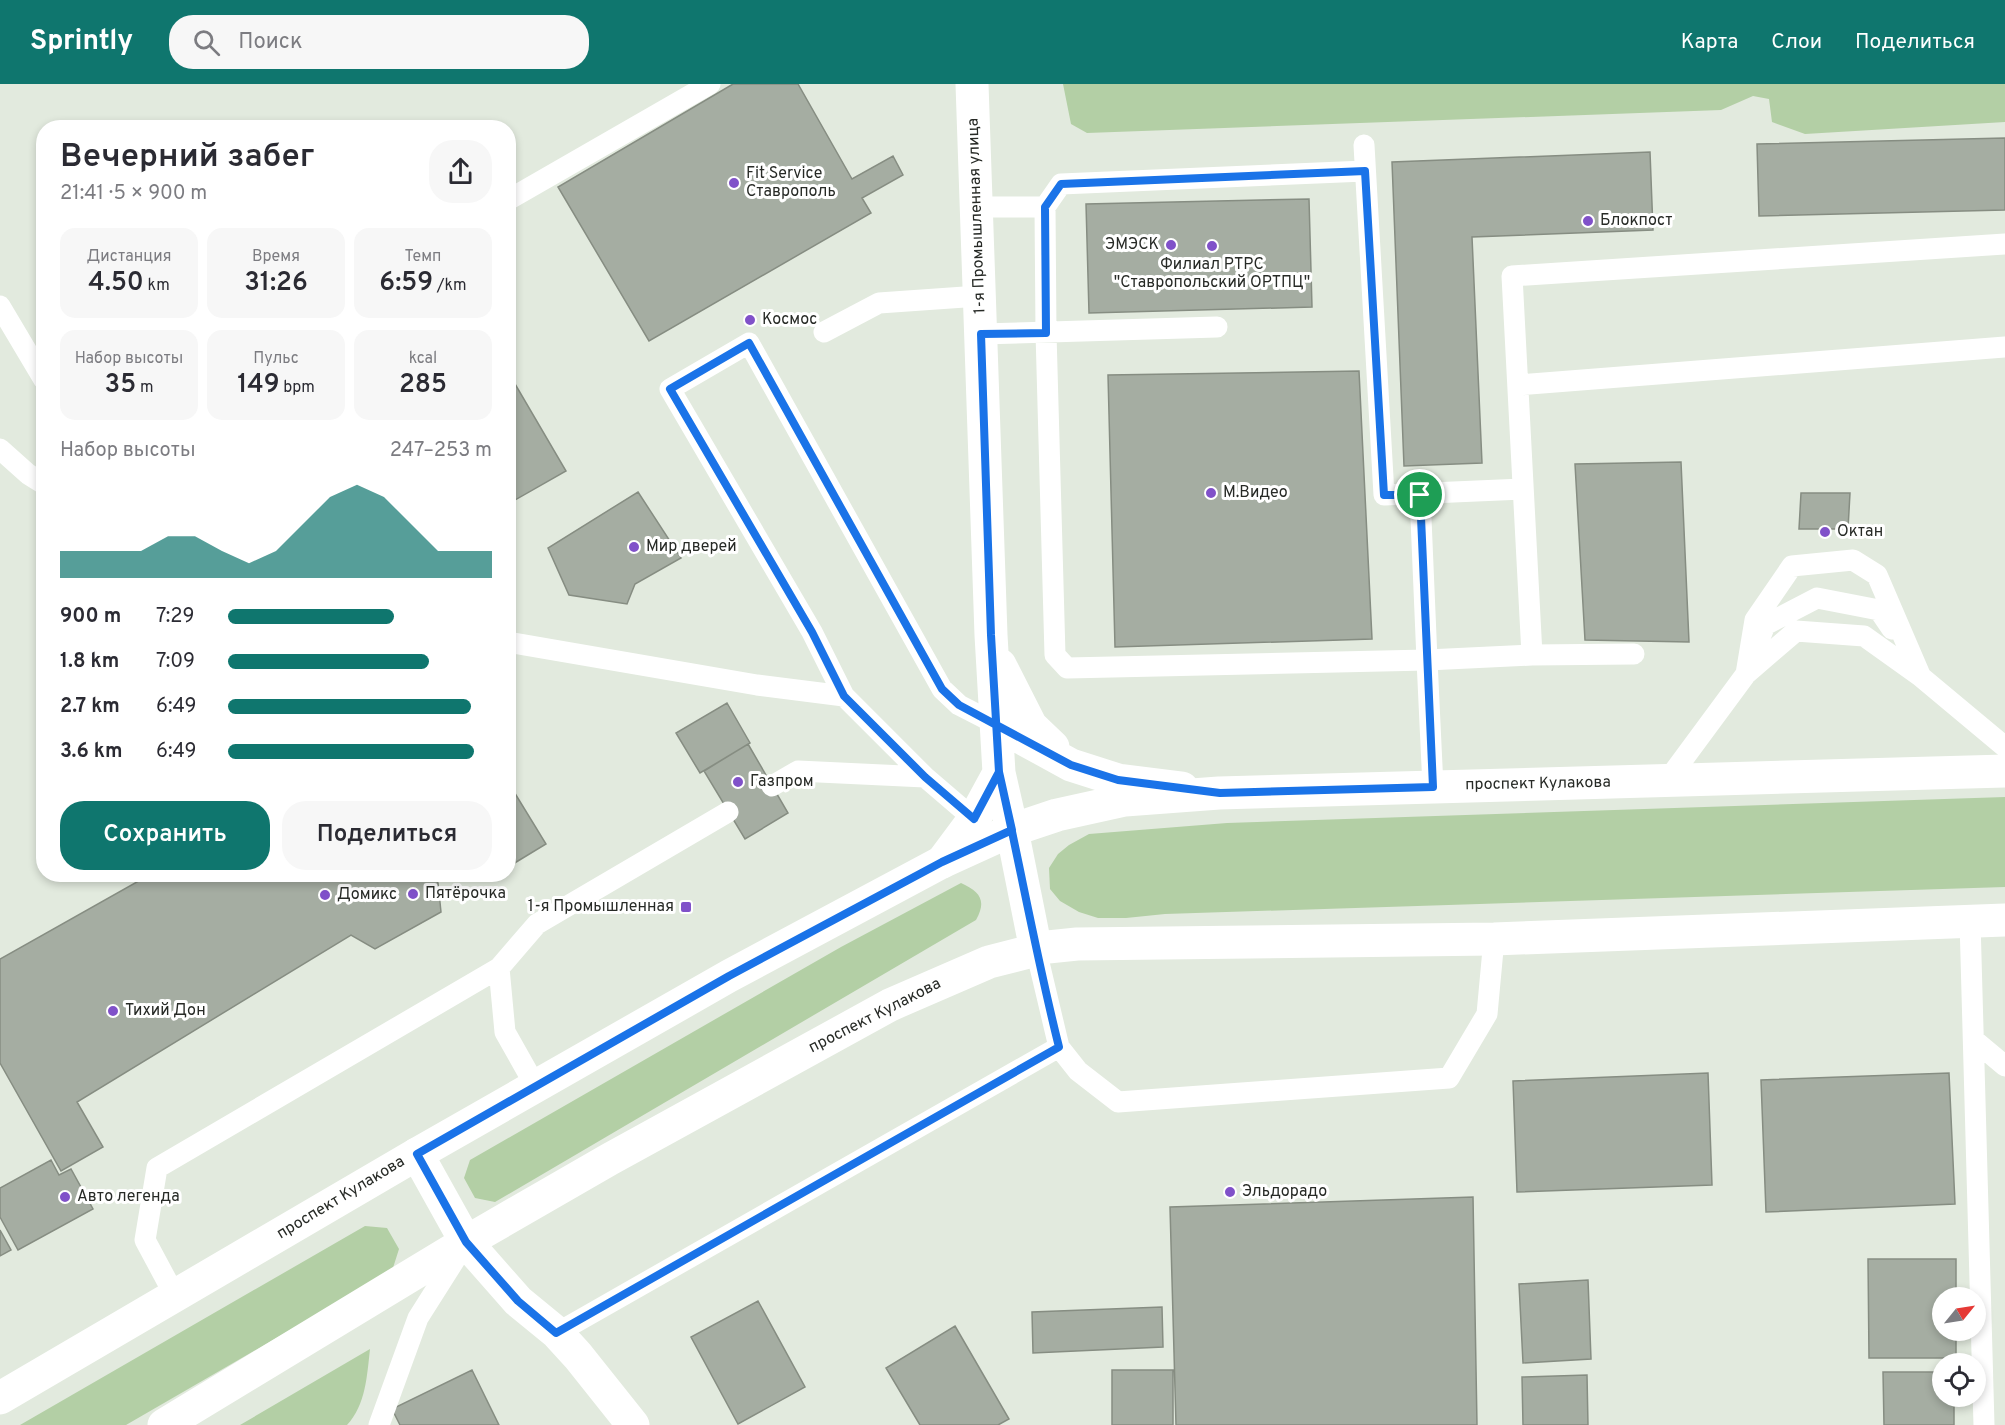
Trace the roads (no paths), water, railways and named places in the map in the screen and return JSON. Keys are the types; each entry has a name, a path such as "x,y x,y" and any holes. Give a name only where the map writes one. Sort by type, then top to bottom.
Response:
{"main road":[{"name":"1-я Промышленная улица","path":"972,84 991,635"},
{"path":"991,635 999,772 1036,950"},
{"path":"991,635 1002,670 1031,726 1071,765"},
{"path":"998,725 1071,765 1118,780 1220,793"},
{"name":"проспект Кулакова","path":"0,1398 417,1154 729,976 942,862 1012,830 1056,815 1125,800 1220,793 2005,771"},
{"path":"942,862 974,819 999,772"},
{"name":"проспект Кулакова","path":"164,1425 466,1242 610,1159 890,1005 989,962 1036,950 1077,944 1494,939 2005,920"},
{"path":"417,1154 466,1242 518,1301 556,1333 578,1356 633,1425"}],"lane":[{"path":"516,195 710,84"},
{"path":"1364,145 1384,495 1523,489"},
{"path":"1365,171 1061,184 1045,207 1054,655 1067,668 1634,654"},
{"path":"977,207 1045,207"},
{"path":"1532,655 1512,276 2005,244"},
{"path":"824,332 879,303 979,296"},
{"path":"0,306 36,367"},
{"path":"981,334 1217,327"},
{"path":"974,819 925,777 844,696 812,632 670,389 749,343 942,689 959,705 998,725"},
{"path":"1518,385 2005,347"},
{"path":"0,449 36,474"},
{"path":"1420,495 1433,787"},
{"path":"1746,674 1755,620 1792,566 1853,560 1877,575 1920,676"},
{"path":"1746,674 1765,625 1817,598 1879,609 1920,676"},
{"path":"1667,781 1746,674 1796,631 1864,636 1920,676 2005,747"},
{"path":"516,643 757,685 844,696"},
{"path":"772,786 798,771 925,777"},
{"path":"175,1296 145,1240 158,1168 499,968 537,924 728,812"},
{"path":"1970,921 1984,1425"},
{"path":"1036,950 1059,1047 1078,1071 1118,1102 1449,1078 1487,1014 1494,939"},
{"path":"499,968 505,1032 536,1087"},
{"path":"1974,1040 2005,1066"},
{"path":"556,1333 1059,1047"},
{"path":"378,1425 418,1318 466,1242"}],"place":[{"name":"Fit Service Ставрополь","path":"734,183"},
{"name":"Блокпост","path":"1588,221"},
{"name":"ЭМЭСК","path":"1171,245"},
{"name":"Филиал РТРС \"Ставропольский ОРТПЦ\"","path":"1212,246"},
{"name":"Космос","path":"750,320"},
{"name":"М.Видео","path":"1211,493"},
{"name":"Октан","path":"1825,532"},
{"name":"Мир дверей","path":"634,547"},
{"name":"Газпром","path":"738,782"},
{"name":"Пятёрочка","path":"413,894"},
{"name":"Домикс","path":"325,895"},
{"name":"1-я Промышленная","path":"686,907"},
{"name":"Тихий Дон","path":"113,1011"},
{"name":"Эльдорадо","path":"1230,1192"},
{"name":"Авто легенда","path":"65,1197"}]}
